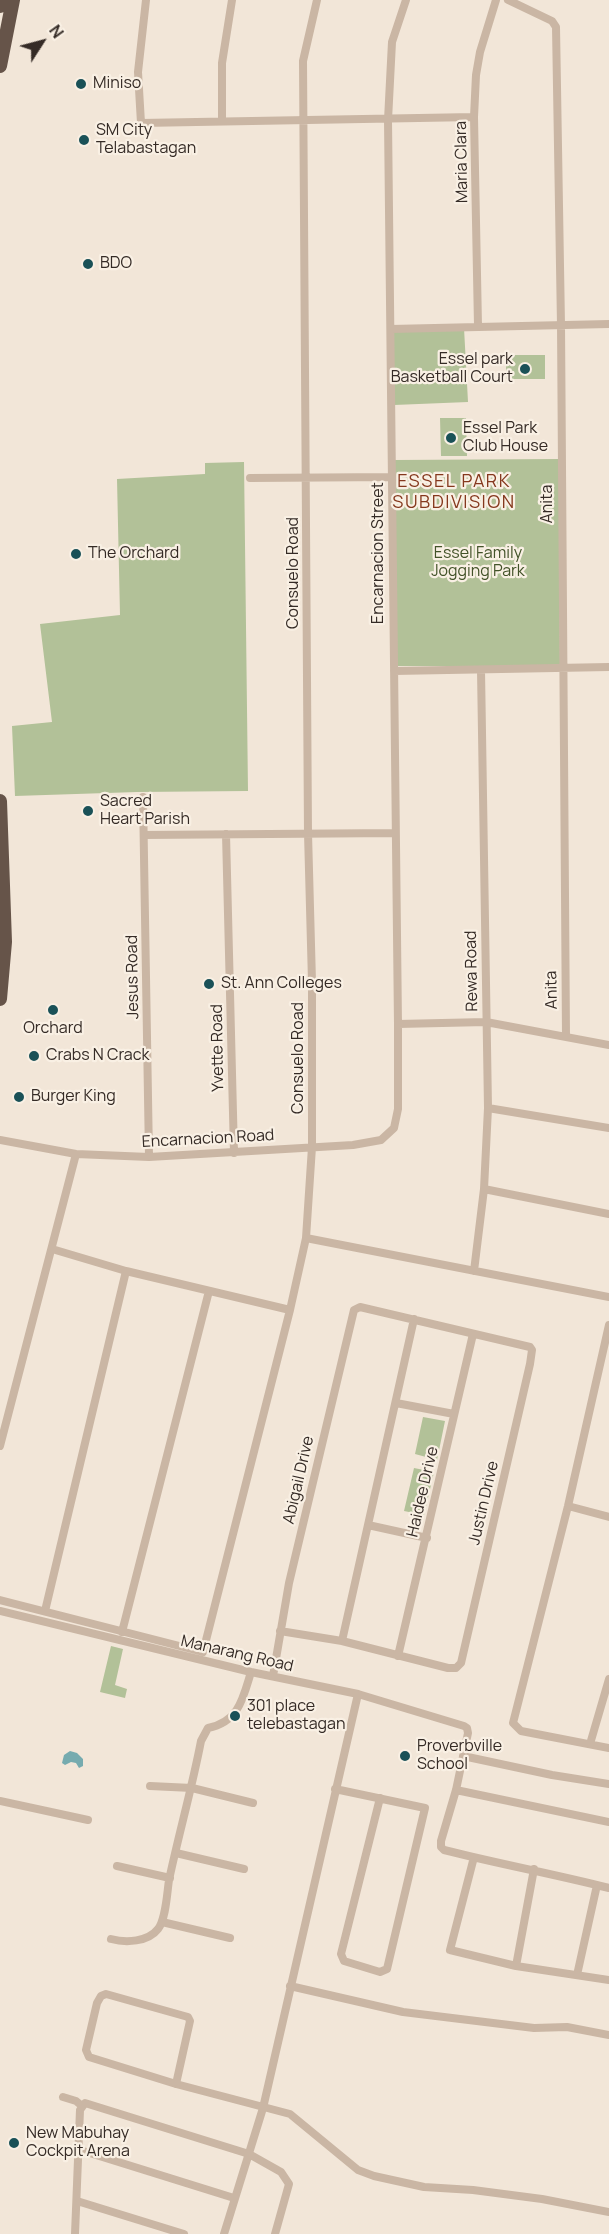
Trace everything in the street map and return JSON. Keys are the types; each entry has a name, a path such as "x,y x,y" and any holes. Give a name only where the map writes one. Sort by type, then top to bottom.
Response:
{"highway":[{"path":"0,6 2,0"},
{"path":"0,66 3,41 13,0"},
{"path":"0,801 4,942 0,999"}],"street":[{"path":"146,0 138,72 141,123 474,117"},
{"path":"222,121 222,63 232,0"},
{"name":"Consuelo Road","path":"122,1632 203,1652 290,1310 306,1238 312,1147 312,982 308,833 303,61 317,0"},
{"name":"Encarnacion Street","path":"398,1109 388,120 392,42 406,0"},
{"name":"Maria Clara","path":"478,326 474,117 476,75 480,52 496,0"},
{"name":"Anita","path":"508,0 552,21 555,27 561,325 566,1036"},
{"path":"391,329 609,324"},
{"path":"250,478 393,477"},
{"path":"394,671 609,667"},
{"name":"Rewa Road","path":"474,1272 484,1189 488,1108 481,670"},
{"name":"Jesus Road","path":"143,797 149,1157"},
{"path":"144,836 395,833"},
{"name":"Yvette Road","path":"226,834 234,1153"},
{"path":"398,1024 486,1022 609,1045"},
{"path":"488,1108 609,1128"},
{"name":"Encarnacion Road","path":"0,1140 76,1154 149,1157 353,1145 381,1140 394,1128 398,1109"},
{"path":"0,1446 76,1154"},
{"path":"484,1189 609,1214"},
{"path":"306,1238 609,1297"},
{"path":"52,1248 126,1271 290,1310"},
{"path":"45,1611 126,1271"},
{"path":"0,1600 122,1632 208,1292"},
{"name":"Abigail Drive","path":"273,1676 289,1583 354,1310 357,1308 414,1319"},
{"path":"342,1641 414,1319 473,1334"},
{"path":"609,1325 568,1506 513,1723 521,1731 609,1748"},
{"name":"Justin Drive","path":"399,1656 448,1668 456,1668 461,1663 530,1364 532,1350 527,1345 473,1334"},
{"name":"Haidee Drive","path":"399,1656 473,1334"},
{"path":"396,1403 454,1414"},
{"path":"568,1506 609,1517"},
{"path":"368,1525 427,1538"},
{"name":"Manarang Road","path":"0,1611 251,1672 358,1694 461,1724 467,1728 463,1756"},
{"path":"280,1631 342,1641 399,1656"},
{"path":"111,1939 128,1941 145,1937 158,1929 162,1922 201,1741 206,1731 229,1721 242,1702 251,1672"},
{"path":"590,1744 609,1679"},
{"path":"224,2234 263,2108 358,1694"},
{"path":"609,1784 552,1775 463,1756 456,1790 440,1843 444,1850 609,1888"},
{"path":"150,1786 192,1788 253,1803"},
{"path":"335,1789 380,1798 424,1807 425,1811 387,1969 380,1972 344,1961 341,1954 380,1798"},
{"path":"456,1790 609,1822"},
{"path":"0,1801 88,1820"},
{"path":"176,1853 244,1869"},
{"path":"474,1857 450,1950 516,1966 609,1980"},
{"path":"117,1866 170,1878"},
{"path":"516,1966 534,1869"},
{"path":"577,1975 597,1885"},
{"path":"162,1922 230,1938"},
{"path":"290,1986 403,2013 534,2028 567,2027 609,2035"},
{"path":"176,2084 190,2021 188,2017 106,1994 101,1996 97,2003 86,2050 89,2057 176,2084 290,2114 358,2170 374,2176 424,2187 473,2190 542,2199 609,2212"},
{"path":"63,2097 76,2101 81,2108 75,2234"},
{"path":"81,2108 85,2103 249,2154 281,2172 290,2184 275,2234"},
{"path":"80,2150 234,2198"},
{"path":"77,2201 184,2234"}],"green space":[{"path":"464,328 468,402 394,405 392,330"},
{"path":"506,355 545,355 545,379 506,379"},
{"path":"440,418 466,418 467,456 441,456"},
{"name":"Essel Family Jogging Park","path":"559,459 560,666 396,666 395,460"},
{"path":"244,462 248,791 15,796 12,726 52,722 40,624 120,615 117,479 205,474 205,463"},
{"path":"423,1417 445,1421 437,1460 415,1454"},
{"path":"414,1468 434,1472 424,1515 404,1511"},
{"path":"111,1646 123,1649 115,1685 127,1689 125,1698 100,1692"}],"water":[{"path":"70,1751 77,1753 83,1759 83,1766 79,1768 76,1763 71,1762 65,1765 62,1763 64,1755"}],"place":[{"name":"Miniso","path":"81,84"},
{"name":"SM City Telabastagan","path":"84,140"},
{"name":"BDO","path":"88,264"},
{"name":"Essel park Basketball Court","path":"525,369"},
{"name":"Essel Park Club House","path":"451,438"},
{"name":"The Orchard","path":"76,554"},
{"name":"Sacred Heart Parish","path":"88,811"},
{"name":"St. Ann Colleges","path":"209,984"},
{"name":"Orchard","path":"53,1010"},
{"name":"Crabs N Crack","path":"34,1056"},
{"name":"Burger King","path":"19,1097"},
{"name":"301 place telebastagan","path":"235,1716"},
{"name":"Proverbville School","path":"405,1756"},
{"name":"New Mabuhay Cockpit Arena","path":"14,2143"}],"district":[{"name":"ESSEL PARK SUBDIVISION","path":"454,492"}]}
